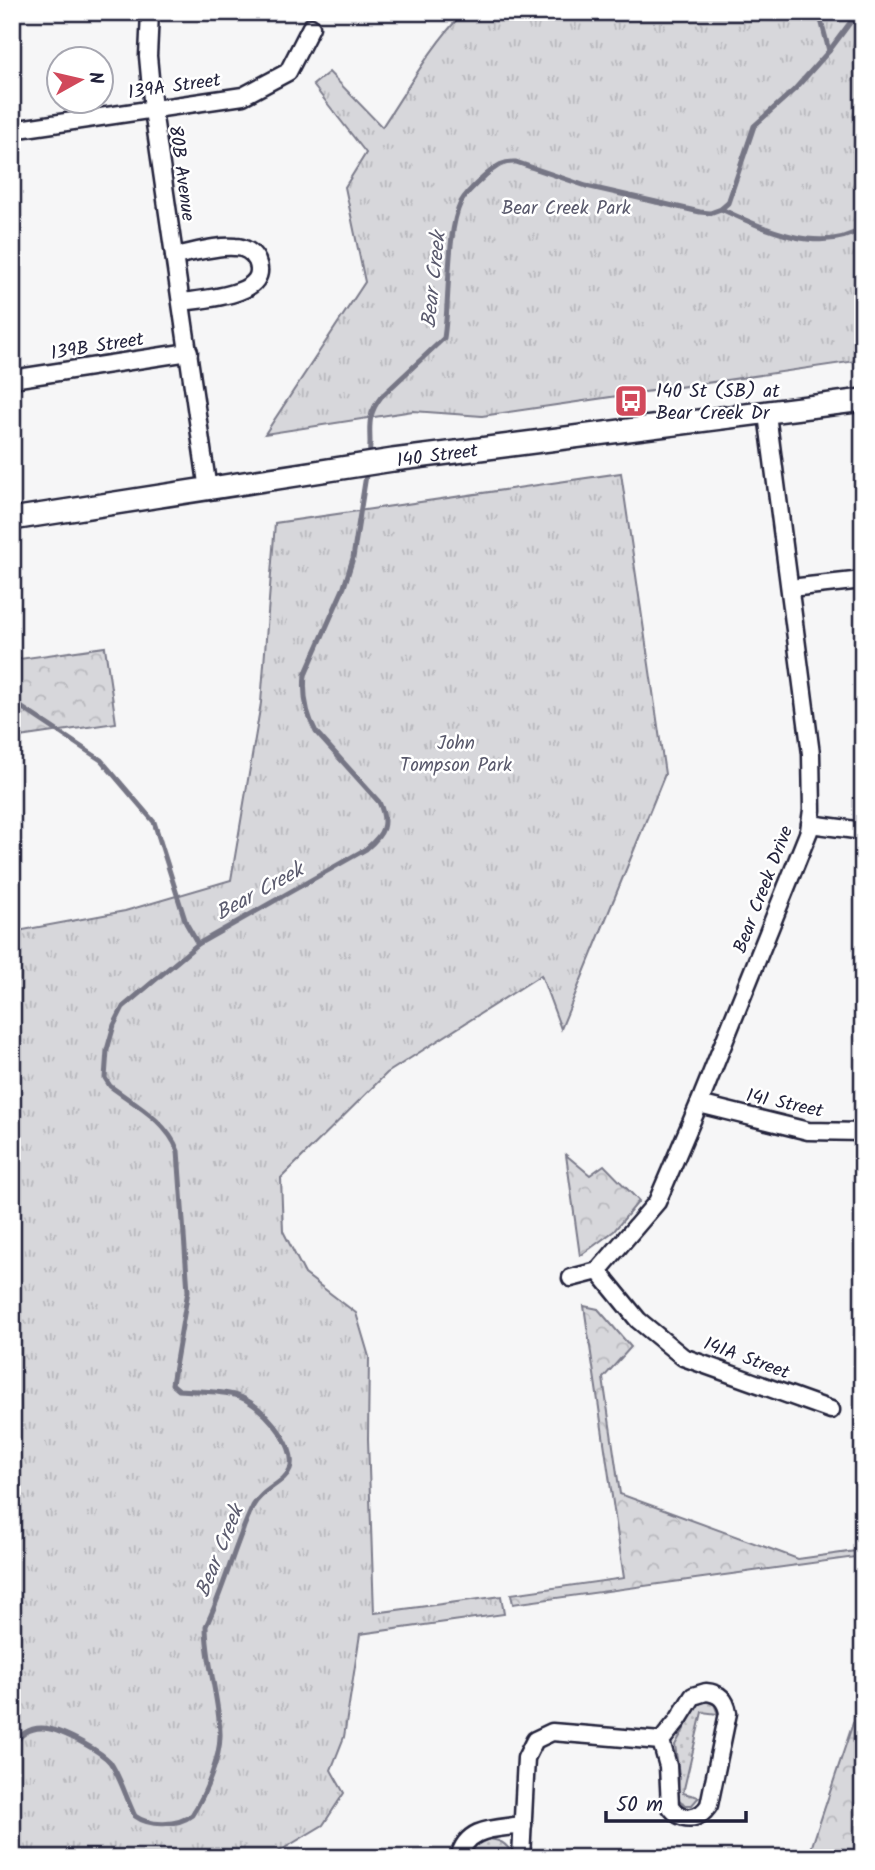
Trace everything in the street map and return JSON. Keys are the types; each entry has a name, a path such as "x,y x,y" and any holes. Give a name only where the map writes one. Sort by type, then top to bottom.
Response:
{"main road":[{"name":"140 Street","path":"12,519 393,460 863,400"}],"street":[{"name":"80B Avenue","path":"150,12 148,56 153,110 208,490"},
{"name":"139A Street","path":"12,131 243,96 288,72 310,27"},
{"path":"174,256 235,247 250,251 258,263 258,274 253,285 240,292 182,302"},
{"name":"139B Street","path":"12,379 189,352"},
{"name":"Bear Creek Drive","path":"598,1271 657,1202 699,1104 810,824 811,754 767,414"},
{"path":"790,588 863,580"},
{"path":"810,824 863,831"},
{"name":"141 Street","path":"699,1104 808,1131 863,1132"},
{"path":"570,1278 598,1271"},
{"name":"141A Street","path":"598,1271 638,1320 684,1357 831,1410"},
{"path":"713,1692 724,1700 728,1713 709,1805 694,1818 680,1816 670,1806 668,1766 661,1741 693,1696 713,1692"},
{"path":"521,1858 526,1758 535,1740 552,1731 661,1741"},
{"path":"459,1858 469,1837 478,1831 523,1825"}],"green space":[{"name":"Bear Creek Park","path":"464,12 863,12 863,360 482,416 413,411 265,434 365,282 345,187 366,153 313,85 329,72 382,127 430,53"},
{"name":"John Tompson Park","path":"621,473 665,774 561,1029 541,975 387,1073 281,1178 283,1231 305,1274 356,1313 369,1357 368,1439 374,1613 501,1596 504,1614 360,1634 344,1737 331,1770 344,1793 323,1825 268,1858 12,1858 12,932 125,911 231,880 261,703 275,523"},
{"path":"105,647 116,723 12,738 12,660"},
{"path":"566,1155 590,1175 604,1165 639,1201 614,1231 580,1256"},
{"path":"584,1306 598,1309 631,1347 603,1378 620,1494 798,1559 863,1550 863,1556 513,1604 511,1594 624,1578"},
{"path":"863,1693 863,1858 808,1858"},
{"path":"704,1701 714,1704 718,1714 702,1712 683,1793 699,1797 692,1805 685,1805 677,1798 679,1775 675,1745 697,1706"},
{"path":"489,1839 504,1844 512,1858 470,1858 476,1845"}],"waterway":[{"path":"819,12 829,51"},
{"name":"Bear Creek","path":"369,459 370,420 375,405 444,338 456,215 466,194 476,184 500,165 516,162 586,186 700,212 710,213 721,209 728,203 754,126 795,89 829,51 858,12"},
{"path":"721,209 773,231 810,239 828,240 863,228"},
{"name":"Bear Creek","path":"12,1748 27,1731 36,1728 55,1730 74,1738 110,1762 135,1816 156,1823 172,1823 192,1815 207,1787 215,1764 220,1733 206,1626 253,1506 287,1474 291,1459 289,1448 275,1426 266,1415 246,1400 223,1393 179,1390 172,1384 188,1291 178,1151 173,1140 158,1122 110,1086 105,1078 107,1050 114,1025 123,1007 198,944 366,849 381,833 384,817 379,802 316,732 304,690 305,675 344,587 353,558 367,469"},
{"path":"12,701 101,760 154,822 186,923 198,944"}],"place":[{"name":"140 St (SB) at Bear Creek Dr","path":"631,401"}]}
